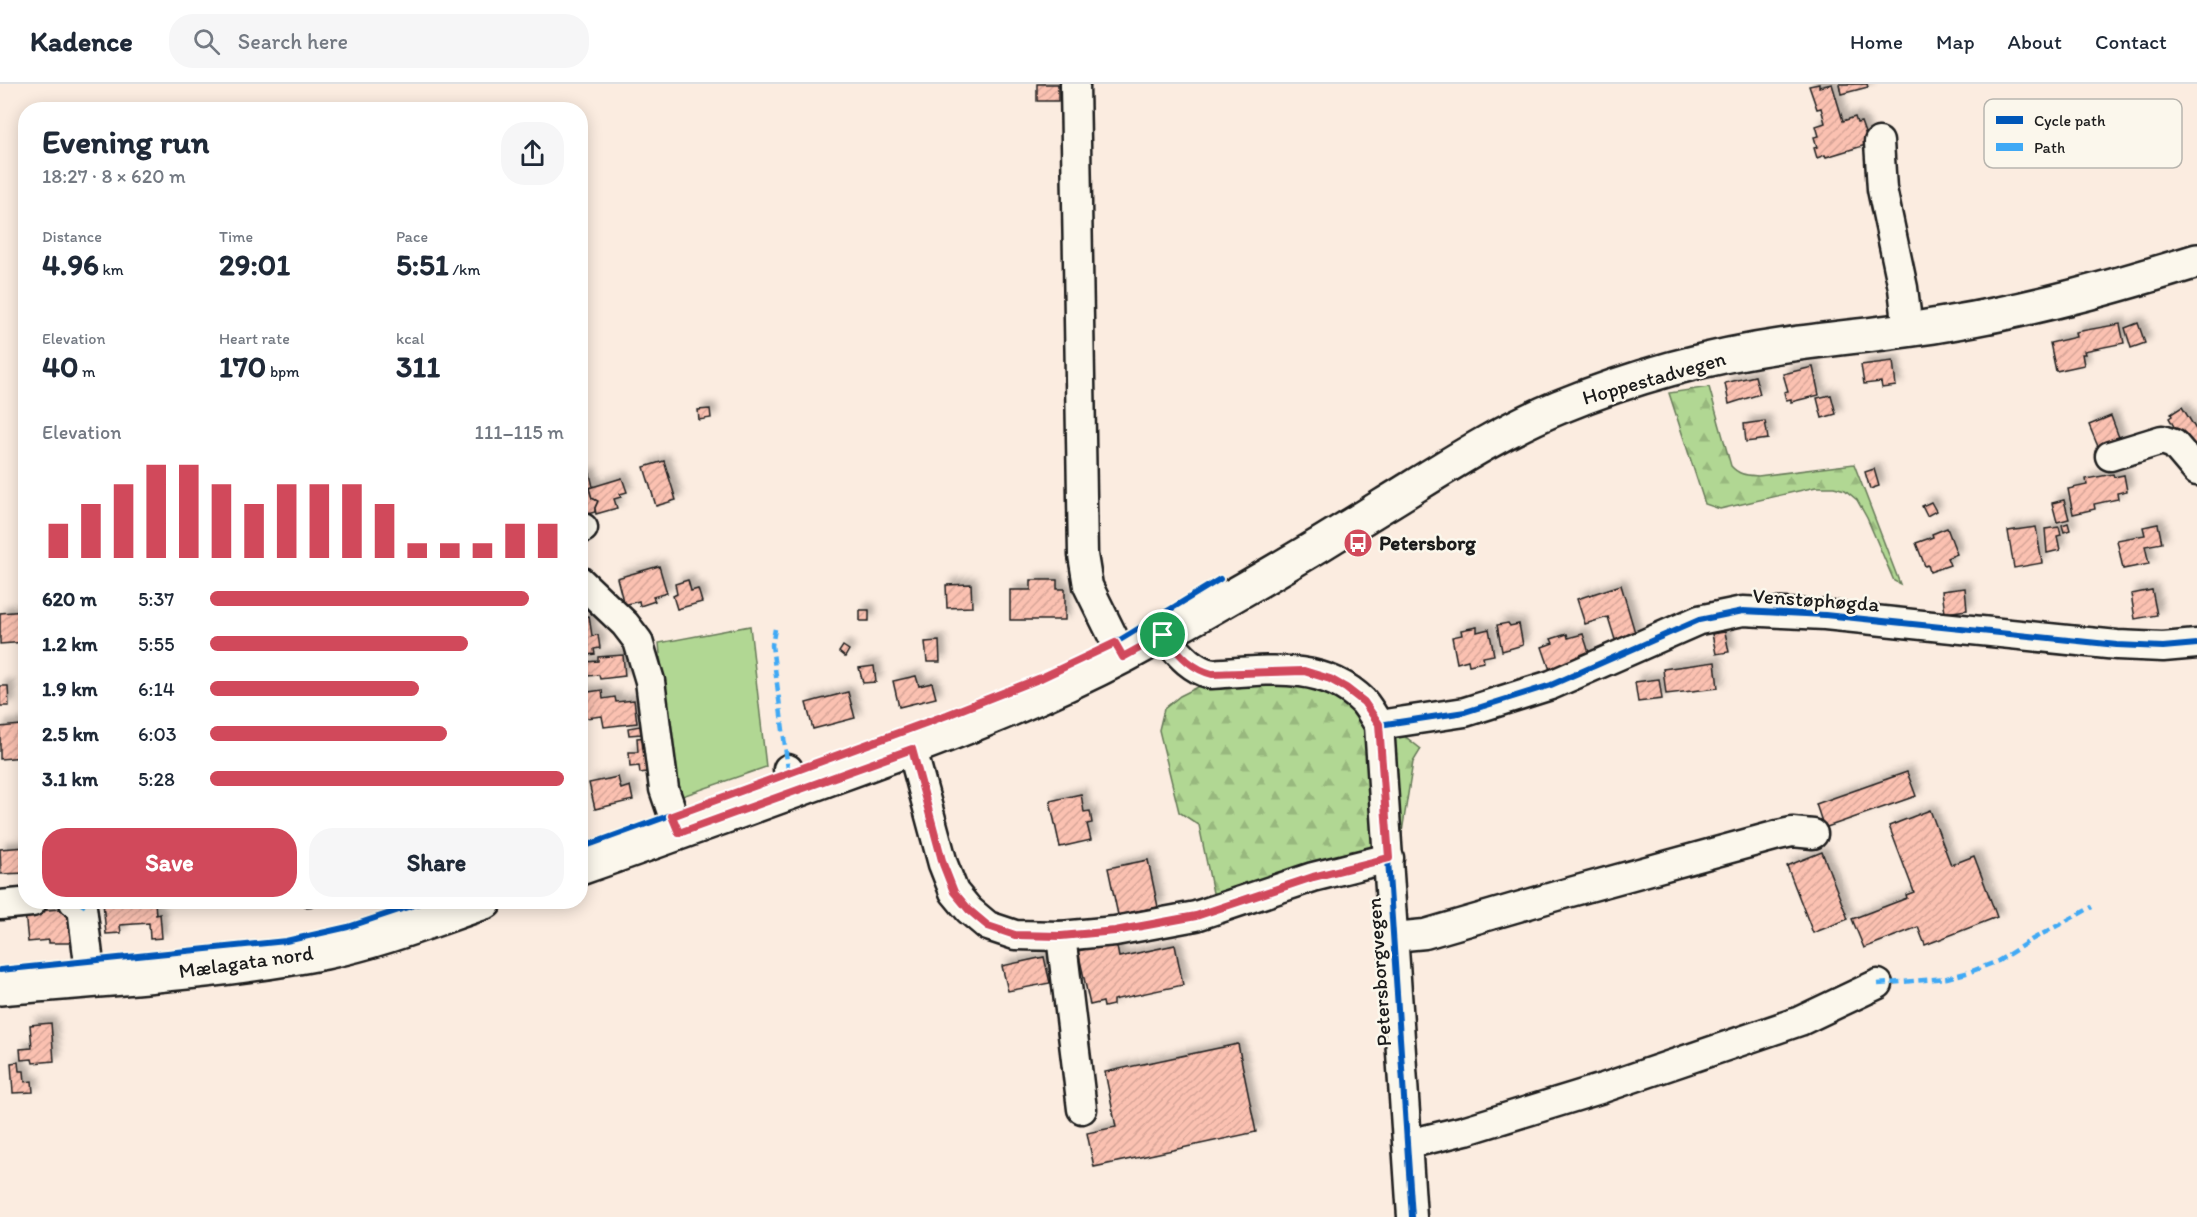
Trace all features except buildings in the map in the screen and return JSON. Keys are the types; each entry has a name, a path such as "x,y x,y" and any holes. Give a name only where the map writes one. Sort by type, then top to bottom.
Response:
{"main road":[{"name":"Hoppestadvegen","path":"1163,635 1269,575 1453,461 1513,428 1556,408 1632,380 1706,360 1786,345 1908,330 2004,314 2062,301 2197,261"},
{"path":"588,865 679,833 790,780 912,749 1012,710 1123,657 1163,635"},
{"name":"Mælagata nord","path":"0,988 231,968 327,951 381,937 464,909"}],"street":[{"path":"1075,84 1083,555 1089,586 1123,657"},
{"path":"1879,142 1882,189 1903,288 1908,330"},
{"path":"2110,456 2162,440 2169,441 2197,471"},
{"path":"588,589 625,624 638,641 650,681 664,789 679,833"},
{"name":"Venstøphøgda","path":"1379,724 1465,712 1551,685 1699,620 1743,611 1825,615 2117,645 2163,647 2197,644"},
{"path":"1163,635 1187,663 1212,674 1304,671 1330,679 1364,702 1379,724"},
{"name":"Petersborgvegen","path":"1379,724 1413,1217"},
{"path":"912,749 943,864 954,892 969,910 988,926 1015,935 1061,936 1115,931 1196,916 1313,877 1389,858"},
{"path":"1393,937 1425,934 1778,835 1792,832 1813,834"},
{"path":"0,905 18,903"},
{"path":"82,909 91,980"},
{"path":"1061,936 1082,1109"},
{"path":"1408,1144 1466,1130 1603,1088 1800,1021 1878,984"}],"green space":[{"path":"1709,387 1731,466 1740,473 1758,476 1854,464 1900,584 1894,581 1857,500 1845,490 1834,487 1816,487 1720,509 1705,504 1669,393"},
{"path":"750,626 766,767 674,799 659,643"},
{"path":"1277,678 1357,699 1421,749 1413,762 1400,845 1285,894 1213,893 1199,825 1179,812 1159,730 1164,709 1180,696 1202,685"}],"marked path":[{"path":"775,629 772,645 788,769"},
{"path":"1878,984 1947,978 1970,972 1998,961 2092,907"}],"cycle path":[{"path":"588,845 947,715 1041,678 1115,643 1220,579"},
{"path":"1379,725 1465,712 1551,685 1699,620 1743,611 1825,615 2117,645 2163,647 2197,644"},
{"path":"1163,635 1190,664 1211,674 1271,670 1311,674 1329,679 1347,688 1363,701 1379,725 1412,1217"},
{"path":"0,970 286,941 348,927 402,909"}],"place":[{"name":"Petersborg","path":"1358,543"}],"route":[{"path":"1163,635 1187,663 1199,670 1212,674 1278,670 1304,671 1330,679 1364,702 1379,724 1389,858 1313,877 1196,916 1115,931 1061,936 1015,935 988,926 969,910 954,892 943,864 912,749 679,833 672,816 947,715 1041,678 1115,643 1123,657 1163,635"}]}
